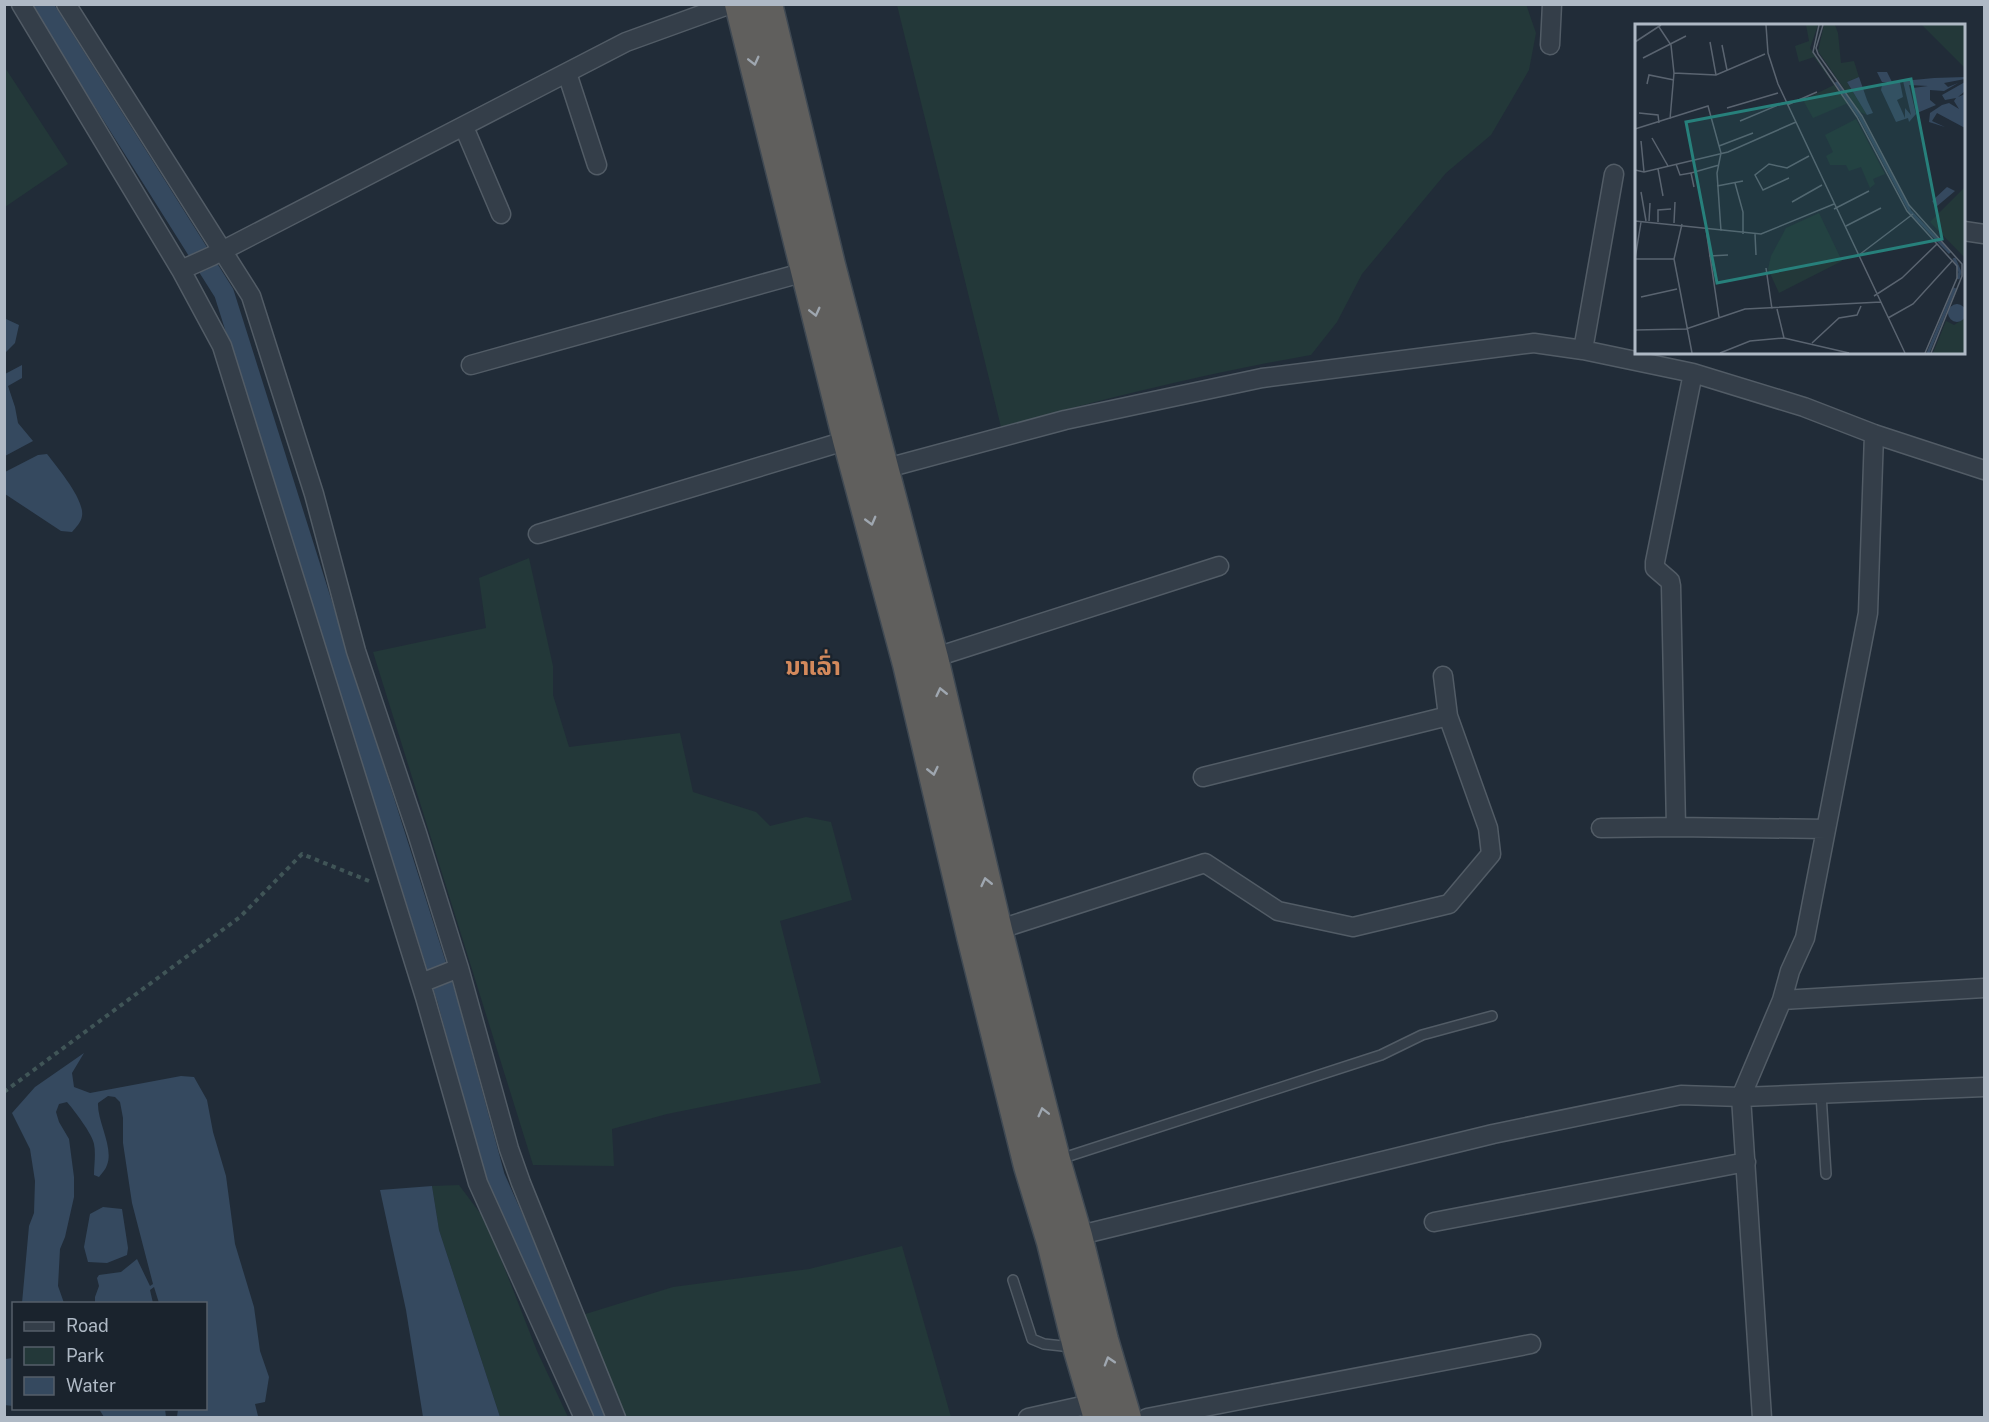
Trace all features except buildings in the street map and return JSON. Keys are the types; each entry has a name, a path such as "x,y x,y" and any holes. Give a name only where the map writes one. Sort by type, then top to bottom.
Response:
{"highway":[{"path":"740,4 805,272 933,658 997,930 1055,1160 1078,1347 1097,1410"},
{"path":"767,4 830,266 860,437"},
{"path":"871,473 908,664 1021,1132 1103,1340 1126,1418"}],"street":[{"path":"21,4 185,268 222,346 421,983 478,1183 584,1418"},
{"path":"66,4 216,254 251,296 314,494 356,651 459,968 509,1149 616,1418"},
{"path":"185,268 626,42 731,4"},
{"path":"1550,45 1552,4"},
{"path":"567,73 597,165"},
{"path":"464,127 501,214"},
{"path":"1583,350 1614,174"},
{"path":"1965,231 1984,234"},
{"path":"471,365 805,272"},
{"path":"871,473 1065,420 1262,378 1534,343 1583,350 1693,373 1804,407 1874,434 1984,470"},
{"path":"1676,827 1671,586 1670,581 1655,568 1655,562 1693,373"},
{"path":"1762,1418 1741,1097 1782,1000 1790,971 1805,938 1868,613 1874,434"},
{"path":"538,534 860,437"},
{"path":"933,658 1219,567"},
{"path":"997,930 1205,863 1278,911 1353,927 1449,904 1491,854 1488,828 1448,716 1443,676"},
{"path":"1203,777 1448,716"},
{"path":"1601,828 1826,830"},
{"path":"421,983 459,968"},
{"path":"1782,1000 1984,988"},
{"path":"1064,1239 1504,1131 1682,1095 1741,1097 1984,1088"},
{"path":"1434,1222 1746,1162"},
{"path":"1147,1418 1531,1344"},
{"path":"1028,1418 1097,1410"}],"lane":[{"path":"1055,1160 1381,1055 1422,1035 1492,1016"},
{"path":"1821,1094 1826,1173"},
{"path":"1013,1280 1032,1339 1044,1344 1078,1347"}],"path":[{"path":"4,1092 240,917 302,854 392,890"}],"green space":[{"path":"1526,4 1536,33 1529,70 1491,135 1446,173 1362,274 1337,322 1311,355 1155,387 1001,427 897,5"},
{"path":"4,66 68,164 5,207 4,207"},
{"path":"529,558 553,666 553,695 569,747 680,733 693,792 756,812 770,826 806,817 831,822 852,900 780,921 821,1083 667,1114 612,1129 614,1166 533,1165 373,652 486,628 479,578"},
{"path":"459,1185 486,1221 537,1351 568,1417 500,1417 439,1230 432,1186"},
{"path":"902,1246 951,1417 619,1417 579,1316 673,1287 809,1269"}],"water":[{"path":"5,294 6,319 19,325 15,343 5,353"},
{"path":"22,365 22,378 8,386 18,423 33,441 5,456 5,374"},
{"path":"47,454 69,484 82,509 81,521 72,532 61,531 5,494 5,472 38,455"},
{"path":"84,1053 72,1073 74,1087 90,1093 181,1076 194,1077 207,1100 213,1132 226,1176 235,1244 254,1307 260,1351 269,1377 265,1402 255,1404 258,1416 177,1417 178,1410 207,1410 207,1302 159,1302 154,1287 150,1290 153,1302 95,1302 99,1275 121,1272 137,1259 150,1286 153,1284 132,1203 123,1143 123,1118 120,1102 115,1097 108,1096 98,1103 109,1158 106,1168 99,1177 94,1175 93,1140 67,1102 59,1104 56,1112 69,1139 74,1177 74,1197 60,1249 58,1286 64,1302 22,1302 29,1226 34,1213 35,1181 30,1149 12,1113 35,1087"},
{"path":"432,1186 439,1230 500,1417 423,1417 406,1310 380,1190"},
{"path":"103,1207 122,1209 127,1255 107,1263 88,1262 84,1247 90,1214"},
{"path":"12,1358 12,1406 4,1405 5,1359"},
{"path":"100,1410 165,1410 166,1417 104,1417"}],"waterway":[{"path":"42,4 224,293 447,999 495,1177 602,1418"}],"district":[{"name":"ນາເລົ່າ","path":"813,666"}]}
